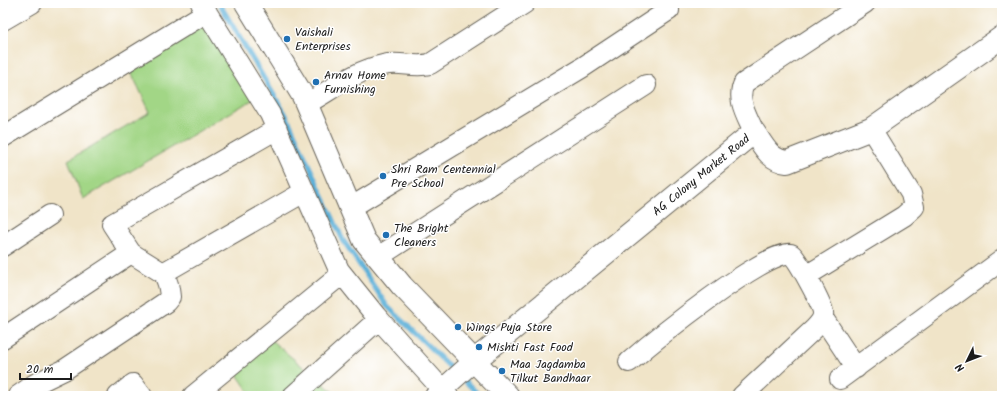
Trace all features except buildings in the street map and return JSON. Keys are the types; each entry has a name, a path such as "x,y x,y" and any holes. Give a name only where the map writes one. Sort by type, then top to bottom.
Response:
{"street":[{"path":"3,20 32,3"},
{"path":"246,3 306,104 364,240 470,364 508,396"},
{"path":"306,104 372,68 394,64 422,66 430,64 525,3"},
{"path":"350,208 583,66 669,10 668,3"},
{"path":"754,132 740,97 740,91 744,83 865,3"},
{"path":"3,137 204,8 266,108 342,274 443,392 470,364"},
{"name":"AG Colony Market Road","path":"470,364 754,132 770,156 779,161 787,162 872,128 1002,37"},
{"path":"378,257 646,85"},
{"path":"806,276 904,216 914,207 911,194 872,128"},
{"path":"18,396 35,384 64,370 166,302 170,297 168,282 162,273 131,253 112,224 276,130"},
{"path":"162,273 304,192"},
{"path":"3,246 50,215"},
{"path":"3,338 131,253"},
{"path":"629,362 687,314 773,258 783,254 791,254 798,260 823,311 822,318 814,329 742,396"},
{"path":"840,379 1002,261"},
{"path":"193,396 342,274"},
{"path":"822,318 856,368"},
{"path":"293,396 379,319"},
{"path":"118,396 133,384 142,396"}],"green space":[{"path":"204,19 259,96 83,199 68,160 150,112 130,70"},
{"path":"266,336 338,396 252,396 231,366"}],"waterway":[{"path":"219,3 286,115 343,240 387,306 455,372"},
{"path":"461,377 480,396"}],"place":[{"name":"Vaishali Enterprises","path":"287,39"},
{"name":"Arnav Home Furnishing","path":"316,82"},
{"name":"Shri Ram Centennial Pre School","path":"383,176"},
{"name":"The Bright Cleaners","path":"386,235"},
{"name":"Wings Puja Store","path":"458,327"},
{"name":"Mishti Fast Food","path":"479,347"},
{"name":"Maa Jagdamba Tilkut Bandhaar","path":"502,371"}]}
